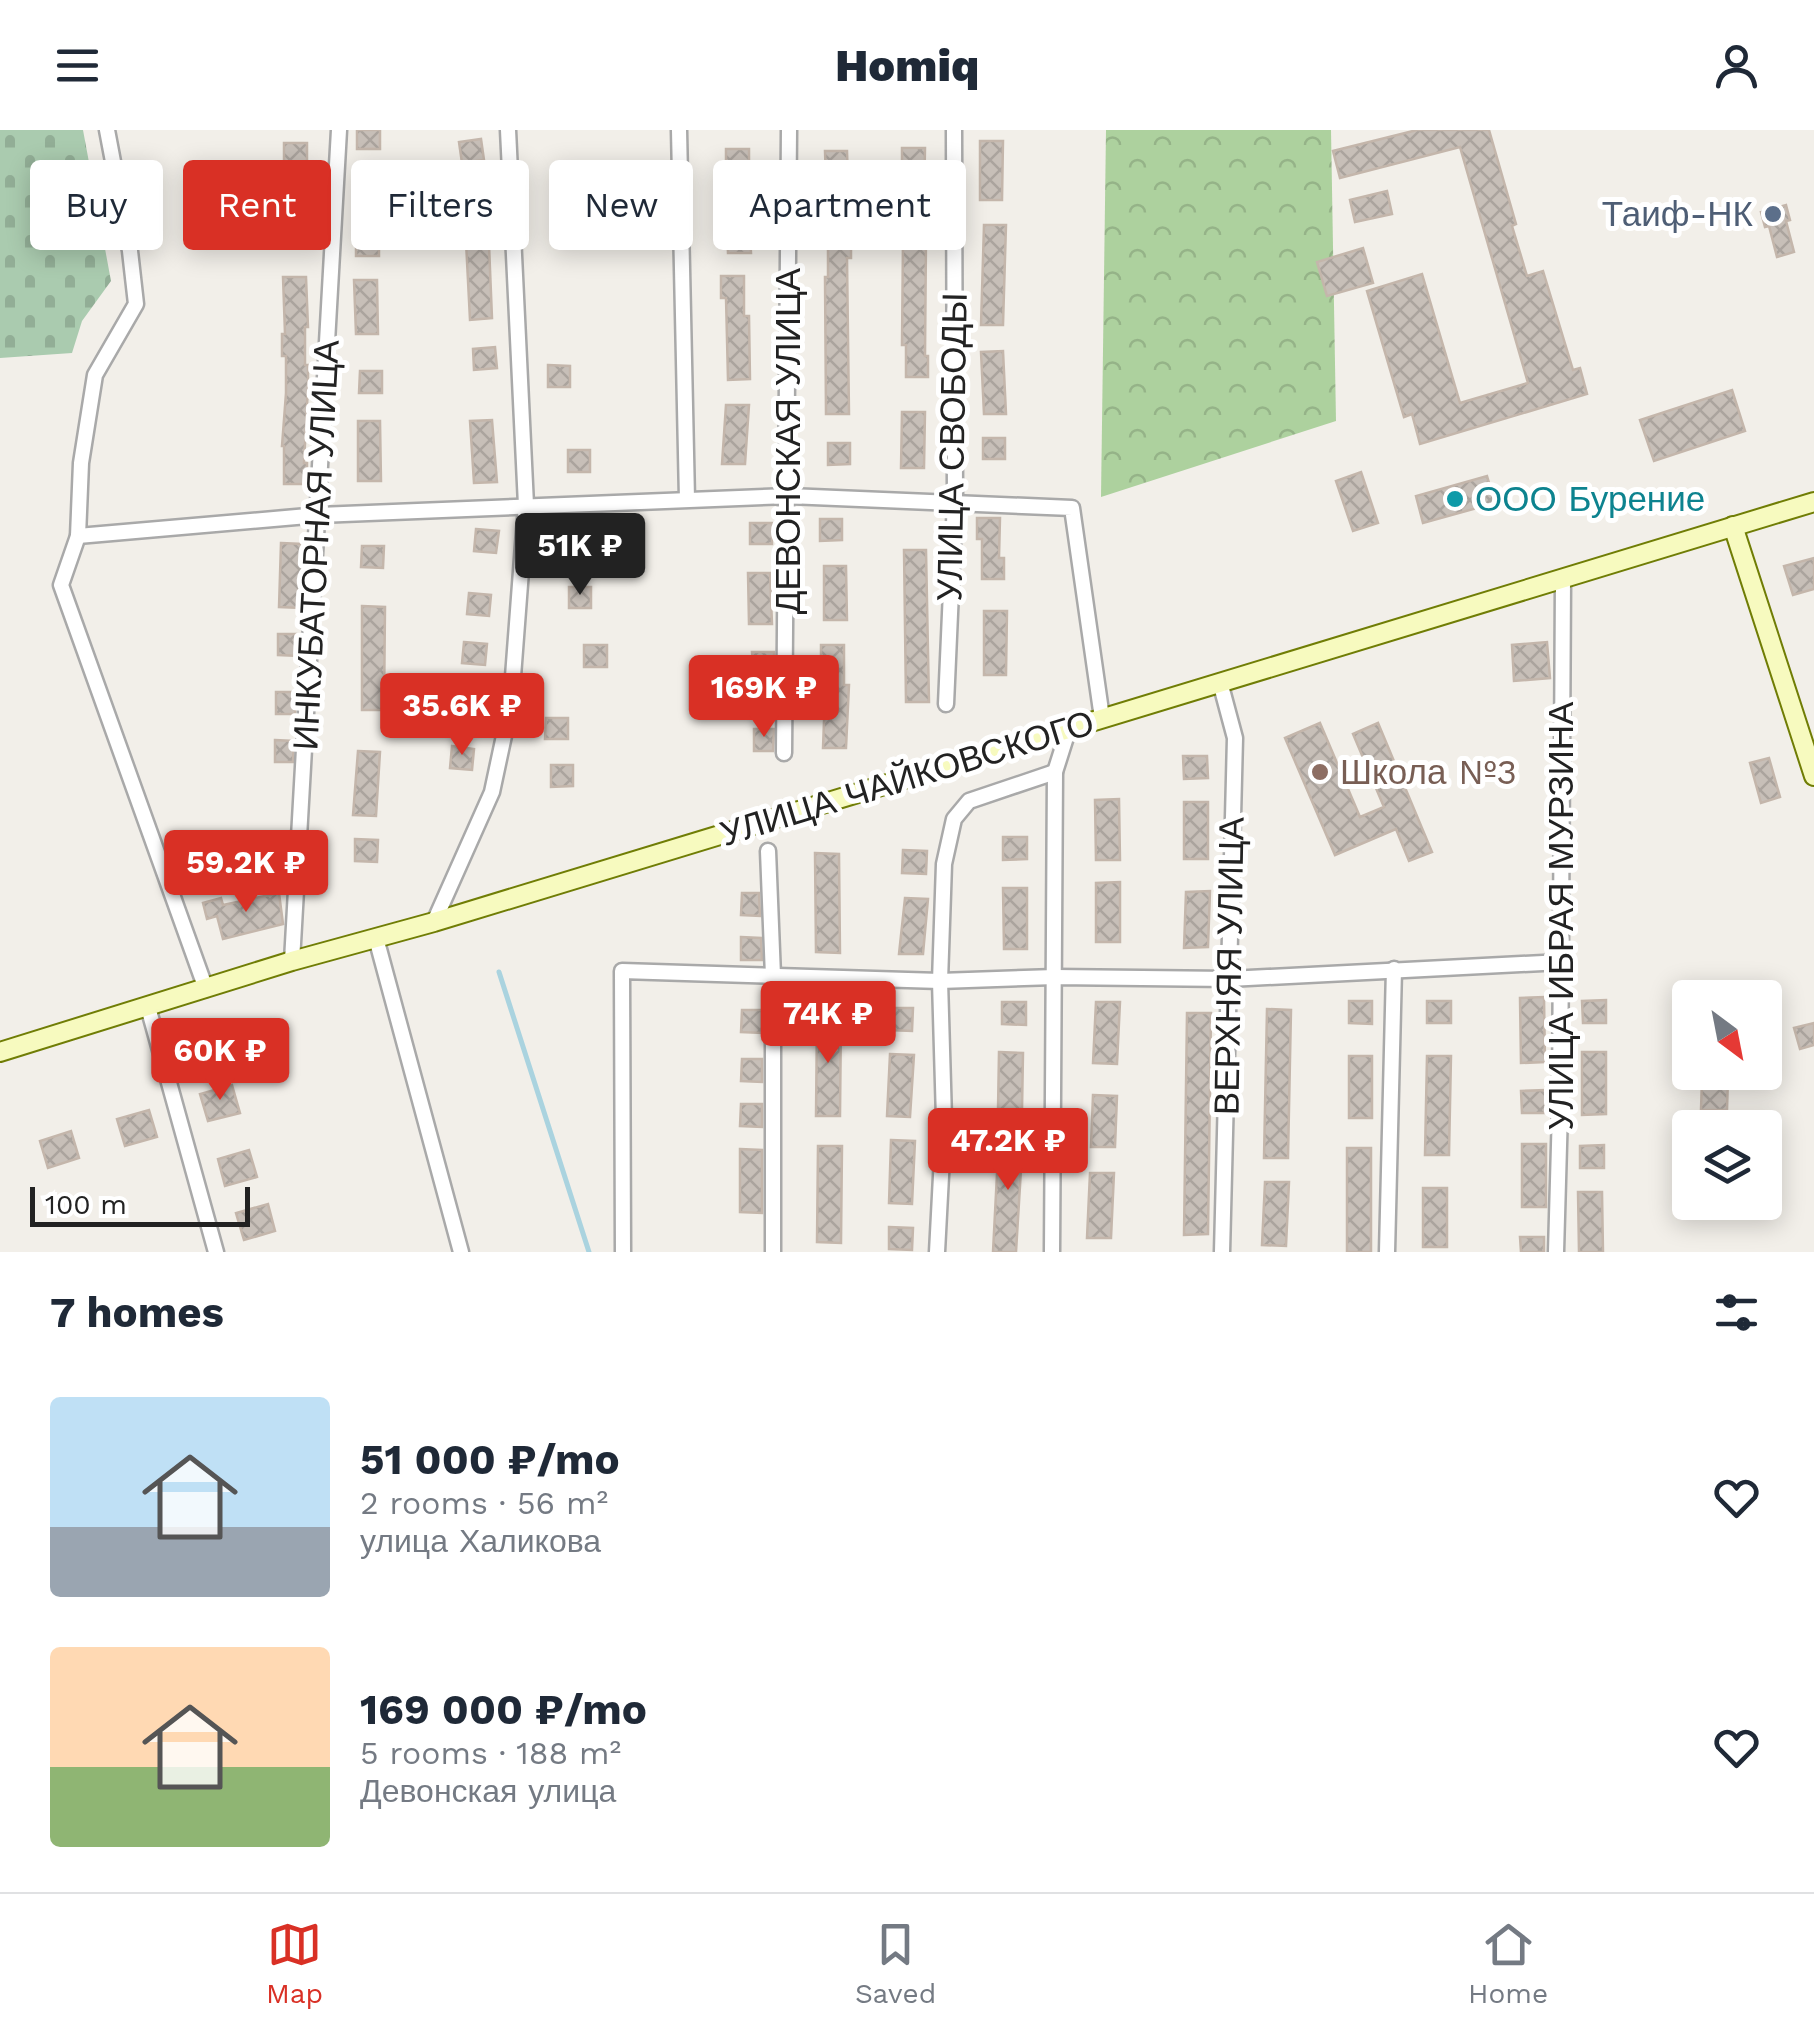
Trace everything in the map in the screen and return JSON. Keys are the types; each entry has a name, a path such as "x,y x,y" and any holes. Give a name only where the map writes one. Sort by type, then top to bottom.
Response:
{"main road":[{"name":"УЛИЦА ЧАЙКОВСКОГО","path":"0,1052 1814,502"},
{"path":"1734,526 1814,776"}],"street":[{"path":"107,130 136,304 95,375 81,462 78,536 61,585 206,989"},
{"name":"ИНКУБАТОРНАЯ УЛИЦА","path":"292,961 339,130"},
{"path":"434,922 492,792 511,704 526,505 508,130"},
{"path":"679,130 688,499"},
{"name":"ДЕВОНСКАЯ УЛИЦА","path":"784,752 789,130"},
{"name":"УЛИЦА СВОБОДЫ","path":"946,704 955,501 954,130"},
{"path":"78,536 319,515 789,496 1072,508 1102,718"},
{"name":"УЛИЦА ИБРАЯ МУРЗИНА","path":"1556,1252 1563,580"},
{"name":"ВЕРХНЯЯ УЛИЦА","path":"1220,682 1235,738 1222,1252"},
{"path":"1052,1252 1054,772 1068,731"},
{"path":"937,1252 944,1119 940,980 944,864 954,819 968,801 1054,772"},
{"path":"768,851 773,976 773,1252"},
{"path":"376,938 461,1252"},
{"path":"623,1252 622,971 940,980 1229,979 1562,962"},
{"path":"1387,1252 1394,969"},
{"path":"148,1007 216,1252"}],"green space":[{"path":"0,130 83,130 89,160 30,160 30,250 105,250 111,281 82,321 72,353 0,358"},
{"path":"1106,130 1331,130 1336,421 1101,497"}],"building":[{"path":"357,130 380,130 380,149 357,149"},
{"path":"1417,130 1489,130 1527,276 1543,271 1573,370 1580,368 1587,394 1420,444 1412,414 1404,417 1367,291 1422,274 1460,403 1528,383 1460,147 1340,178 1333,151"},
{"path":"481,139 484,160 462,160 459,142"},
{"path":"980,141 1003,141 1002,200 980,200"},
{"path":"284,143 307,143 307,160 284,160"},
{"path":"902,148 925,148 925,160 902,160"},
{"path":"726,149 749,149 749,160 726,160"},
{"path":"825,151 847,151 847,160 825,160"},
{"path":"1387,191 1392,214 1355,222 1350,200"},
{"path":"1786,205 1794,252 1777,257 1761,212"},
{"path":"984,225 1006,225 1003,325 981,325"},
{"path":"1363,248 1373,283 1327,296 1317,262"},
{"path":"356,250 379,250 379,256 356,256"},
{"path":"466,250 489,250 492,318 470,320"},
{"path":"728,250 751,250 751,253"},
{"path":"828,250 851,250 851,258 847,258 849,414 826,414"},
{"path":"903,250 926,250 928,377 906,377 906,345 902,345"},
{"path":"721,276 744,276 750,379 728,380 726,298 721,298"},
{"path":"283,277 306,277 307,484 284,484"},
{"path":"354,280 377,280 378,334 356,334"},
{"path":"495,347 497,368 474,370 473,349"},
{"path":"1003,351 1006,414 984,414 981,352"},
{"path":"548,365 570,366 570,387 548,387"},
{"path":"360,371 382,371 382,393 359,393"},
{"path":"1732,390 1745,431 1654,461 1640,420"},
{"path":"726,405 749,405 745,464 722,464"},
{"path":"902,412 925,412 924,468 901,468"},
{"path":"492,420 497,482 474,483 470,421"},
{"path":"358,421 380,421 381,481 358,481"},
{"path":"983,438 1005,438 1005,459 983,459"},
{"path":"828,443 850,443 850,464 828,465"},
{"path":"568,450 590,450 590,472 568,472"},
{"path":"1361,472 1378,523 1353,531 1336,481"},
{"name":"ООО Бурение","path":"1487,476 1495,503 1423,523 1416,496"},
{"path":"977,518 1000,518 999,558 1004,558 1004,579 982,579 982,539 977,539"},
{"path":"820,519 842,519 842,540 820,541"},
{"path":"750,523 772,523 772,544 750,544"},
{"path":"476,529 499,531 496,553 474,551"},
{"path":"576,533 599,533 599,555 576,555"},
{"path":"281,543 303,544 301,608 279,607"},
{"path":"362,546 384,546 383,568 361,567"},
{"path":"904,550 926,550 929,702 906,702"},
{"path":"1814,558 1814,589 1793,595 1784,566"},
{"path":"824,566 846,566 847,620 824,620"},
{"path":"748,573 770,573 772,624 749,624"},
{"path":"569,587 591,587 591,608 569,608"},
{"path":"469,593 491,595 489,616 467,614"},
{"path":"362,606 385,607 384,710 362,710"},
{"path":"984,611 1007,611 1006,675 984,675"},
{"path":"278,634 300,634 299,656 278,655"},
{"path":"464,642 487,644 485,665 462,663"},
{"path":"1547,642 1550,678 1514,681 1512,645"},
{"path":"584,645 607,645 607,667 584,667"},
{"path":"821,645 844,645 844,685 849,685 846,748 823,748 826,666 821,666"},
{"path":"752,652 774,652 774,705 756,704"},
{"path":"460,691 483,693 481,714 458,712"},
{"path":"276,692 297,692 295,714 276,714"},
{"path":"546,718 568,718 568,739 545,739"},
{"name":"Школа №3","path":"1320,723 1360,817 1384,807 1353,734 1378,723 1432,852 1409,861 1396,829 1335,855 1285,738"},
{"path":"754,729 774,729 773,751 754,751"},
{"path":"275,740 294,741 293,762 275,762"},
{"path":"452,746 474,749 472,770 450,768"},
{"path":"358,751 380,752 376,816 353,815"},
{"path":"1183,756 1207,756 1208,778 1184,779"},
{"path":"1769,758 1780,797 1761,803 1750,763"},
{"path":"551,765 573,765 573,786 551,787"},
{"path":"1119,799 1120,860 1096,860 1095,800"},
{"path":"1184,802 1208,802 1208,859 1184,859"},
{"path":"1003,837 1027,837 1027,859 1003,860"},
{"path":"355,839 378,840 377,862 355,861"},
{"path":"272,843 288,843 287,865 272,864"},
{"path":"903,850 927,851 926,874 902,873"},
{"path":"815,853 839,854 840,953 816,952"},
{"path":"1120,882 1120,942 1096,942 1096,883"},
{"path":"1003,888 1027,888 1027,949 1004,949"},
{"path":"1210,891 1208,947 1184,948 1186,892"},
{"path":"279,893 283,924 223,939 217,916 207,919 203,903 221,898 223,905"},
{"path":"742,893 759,893 760,916 741,915"},
{"path":"905,898 928,899 923,954 899,954"},
{"path":"741,937 761,938 762,960 741,960"},
{"path":"1544,997 1545,1062 1521,1063 1520,998"},
{"path":"1606,1000 1606,1023 1583,1023 1582,1001"},
{"path":"1349,1001 1372,1001 1372,1024 1349,1023"},
{"path":"1427,1001 1451,1001 1451,1023 1427,1023"},
{"path":"1002,1002 1026,1002 1026,1025 1002,1024"},
{"path":"1096,1002 1120,1002 1117,1064 1093,1063"},
{"path":"889,1008 913,1008 912,1031 888,1030"},
{"path":"1267,1009 1291,1010 1288,1158 1264,1158"},
{"path":"742,1010 762,1010 762,1033 741,1032"},
{"path":"1187,1013 1211,1013 1208,1234 1184,1235"},
{"path":"817,1016 841,1017 840,1116 816,1116"},
{"path":"1814,1023 1814,1045 1800,1049 1794,1028"},
{"path":"999,1052 1023,1053 1022,1111 998,1110"},
{"path":"1582,1052 1606,1052 1606,1114 1582,1115"},
{"path":"890,1054 914,1055 910,1117 887,1116"},
{"path":"1349,1056 1372,1056 1372,1118 1349,1118"},
{"path":"1427,1056 1451,1056 1449,1155 1425,1155"},
{"path":"742,1059 762,1059 762,1082 741,1081"},
{"path":"232,1085 240,1113 208,1121 200,1094"},
{"path":"1545,1090 1546,1113 1522,1113 1521,1091"},
{"path":"1702,1090 1728,1090 1727,1110 1701,1110"},
{"path":"1093,1095 1117,1096 1115,1147 1091,1147"},
{"path":"741,1104 762,1104 762,1127 740,1126"},
{"path":"149,1110 157,1137 125,1146 117,1119"},
{"path":"71,1131 79,1158 48,1168 40,1141"},
{"path":"999,1135 1023,1136 1016,1252 993,1252"},
{"path":"891,1140 915,1141 912,1204 889,1203"},
{"path":"1522,1144 1546,1144 1546,1207 1522,1207"},
{"path":"1604,1145 1604,1168 1580,1168 1580,1146"},
{"path":"818,1146 842,1146 841,1243 817,1242"},
{"path":"1347,1148 1371,1148 1371,1252 1347,1252"},
{"path":"740,1149 762,1150 762,1213 740,1212"},
{"path":"249,1150 257,1177 225,1186 218,1159"},
{"path":"1090,1173 1114,1173 1111,1238 1087,1238"},
{"path":"1265,1182 1289,1182 1286,1246 1262,1245"},
{"path":"1423,1188 1447,1188 1447,1247 1423,1247"},
{"path":"1578,1192 1602,1192 1603,1252 1579,1252"},
{"path":"268,1204 275,1231 244,1240 236,1213"},
{"path":"889,1227 913,1228 912,1250 889,1249"},
{"path":"1520,1237 1544,1237 1544,1252 1521,1252"}],"waterway":[{"path":"499,972 589,1252"}],"place":[{"name":"Таиф-НК","path":"1773,214"},
{"name":"ООО Бурение","path":"1455,499"},
{"name":"Школа №3","path":"1320,772"}]}
